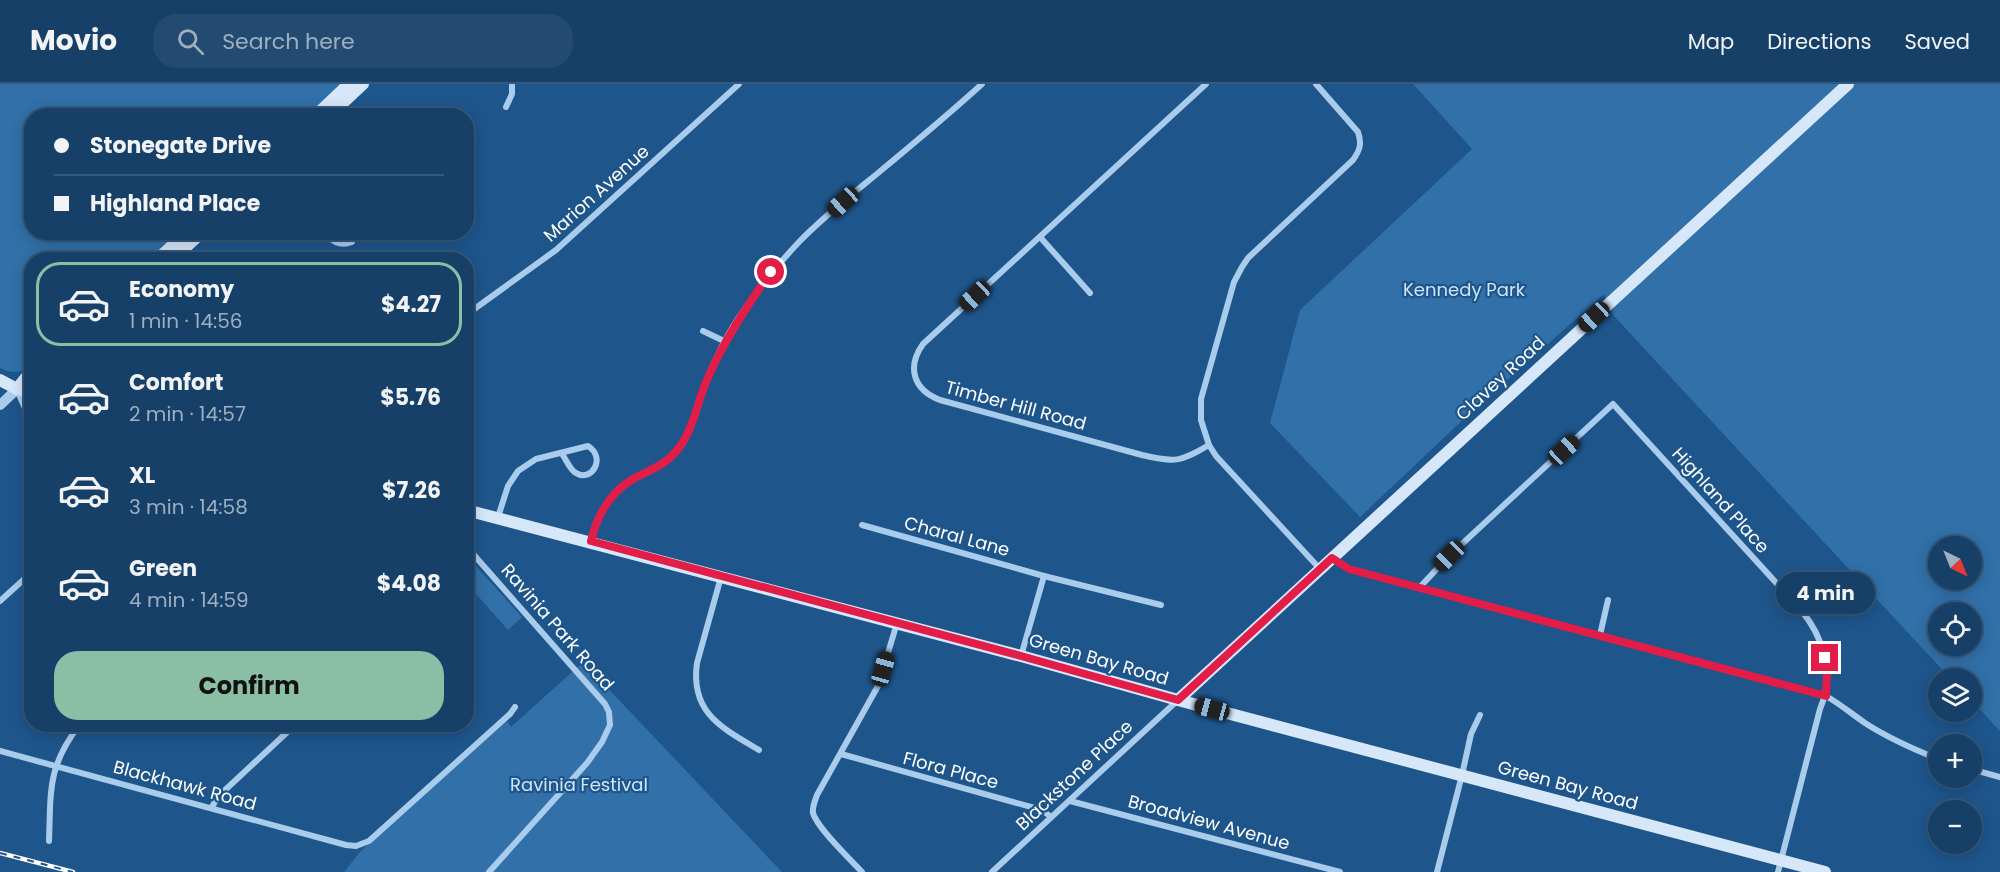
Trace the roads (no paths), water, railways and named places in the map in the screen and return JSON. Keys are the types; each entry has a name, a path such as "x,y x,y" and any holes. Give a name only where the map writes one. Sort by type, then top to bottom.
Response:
{"main road":[{"path":"336,108 350,84"},
{"path":"337,108 363,84"},
{"name":"Clavey Road","path":"1178,700 1848,84"},
{"path":"169,252 181,240"},
{"path":"173,252 190,240"},
{"path":"0,380 24,391"},
{"path":"17,389 24,380"},
{"path":"17,389 24,386"},
{"name":"Green Bay Road","path":"474,512 591,541 1462,775 1780,866 1825,872"}],"street":[{"path":"506,107 512,94 512,84"},
{"name":"Marion Avenue","path":"474,309 531,270 563,243 739,84"},
{"path":"591,541 601,512 619,489 666,462 682,444 688,434 705,384 726,342 742,312 771,272 800,241 843,202 982,84"},
{"name":"Timber Hill Road","path":"1206,84 923,344 915,360 914,370 916,380 923,390 940,400 1166,461 1184,458 1209,445"},
{"path":"1316,84 1358,132 1360,150 1353,160 1242,267 1234,282 1201,399 1201,420 1209,445 1216,456 1320,569"},
{"path":"1040,237 1090,293"},
{"path":"331,240 339,245 345,245 353,240"},
{"path":"703,331 726,342"},
{"path":"0,405 17,389 24,405"},
{"name":"Highland Place","path":"1420,587 1449,556 1613,404 1810,621 1821,642 1827,672 1826,696 1814,731 1780,866"},
{"path":"498,517 508,486 518,471 536,459 588,446 596,453 597,463 592,471 579,475 575,473 562,454"},
{"name":"Charal Lane","path":"862,525 1044,576 1161,604"},
{"name":"Ravinia Park Road","path":"474,555 605,704 609,712 610,725 602,742 586,763 489,872"},
{"path":"1332,558 1349,569 1826,696 1844,706 1865,723 1928,755"},
{"path":"722,576 697,663 697,691 713,721 759,750"},
{"path":"1021,656 1044,576"},
{"path":"0,601 24,579"},
{"path":"1600,635 1608,600"},
{"path":"862,872 820,826 813,813 813,807 817,795 878,687 897,623"},
{"name":"Blackstone Place","path":"992,872 1178,700"},
{"name":"Blackhawk Road","path":"0,751 346,845 363,845 510,714 515,707"},
{"path":"1437,872 1471,734 1480,716"},
{"path":"49,841 52,779 55,765 74,732"},
{"path":"212,807 224,791 287,732"},
{"name":"Flora Place","path":"841,754 1042,810 1051,817"},
{"path":"1982,772 2000,777"},
{"name":"Broadview Avenue","path":"1070,801 1340,872"}],"railway":[{"path":"0,853 73,872"}],"park label":[{"name":"Kennedy Park","path":"1464,289"},
{"name":"Ravinia Festival","path":"579,784"}]}
